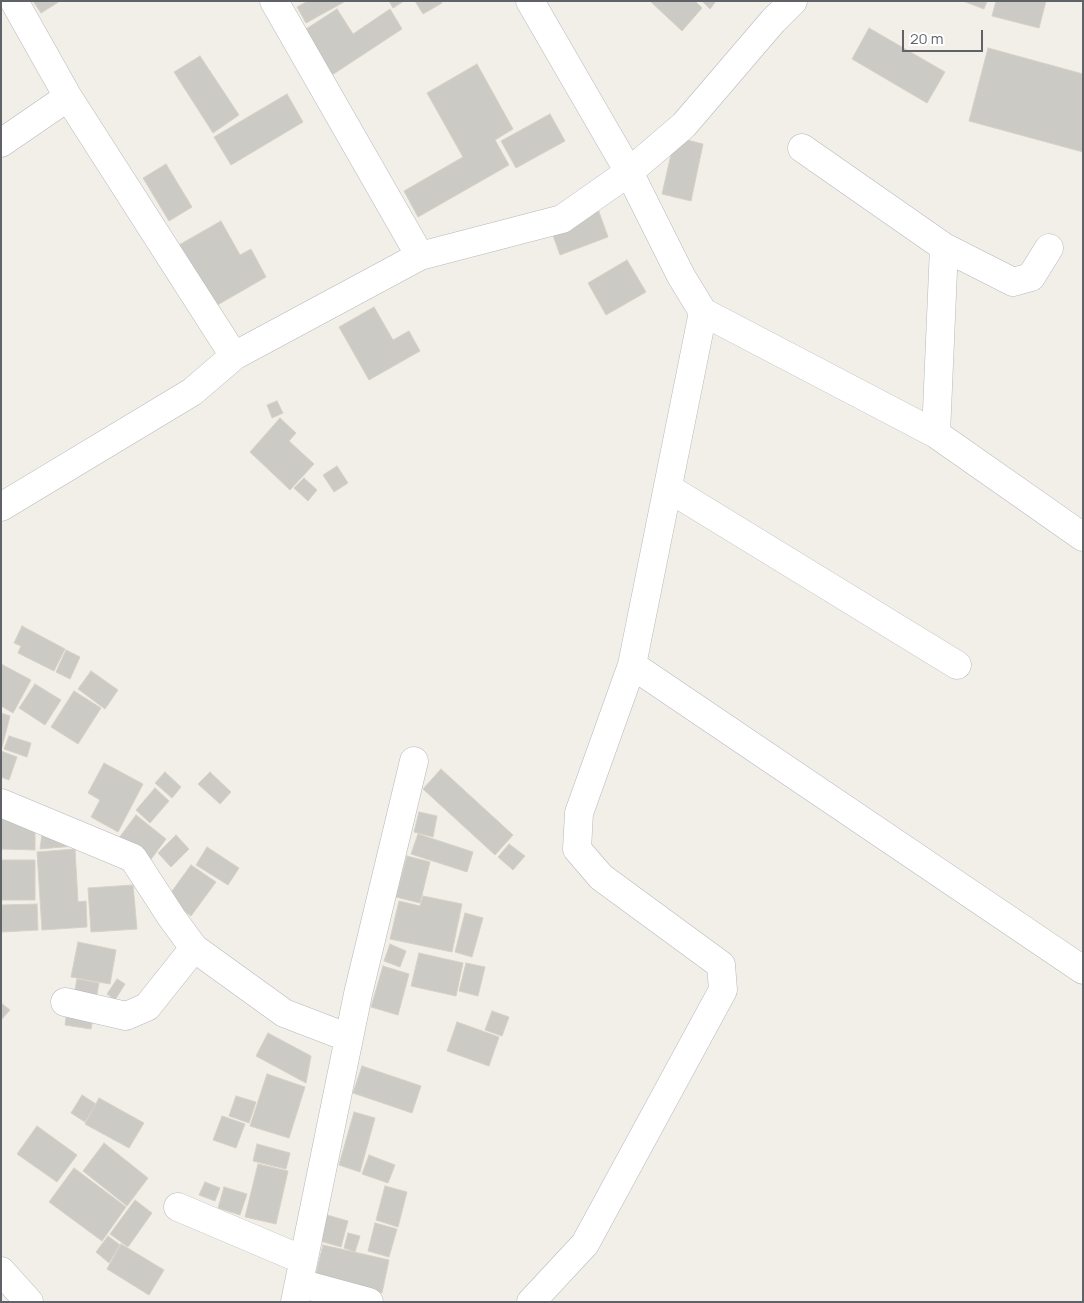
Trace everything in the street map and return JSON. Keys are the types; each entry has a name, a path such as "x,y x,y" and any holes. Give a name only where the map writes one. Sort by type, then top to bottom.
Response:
{"street":[{"path":"14,1 68,97 234,356"},
{"path":"274,1 420,256"},
{"path":"530,1 629,172 681,276 704,312 936,434 1083,537"},
{"path":"1,507 192,392 234,356 420,256 562,219 629,172 684,125 773,21 793,1"},
{"path":"1,143 68,97"},
{"path":"802,148 944,247 1013,282 1031,276 1049,248"},
{"path":"936,434 944,247"},
{"path":"531,1302 586,1244 723,990 721,965 601,877 577,849 579,813 632,665 704,312"},
{"path":"668,488 958,665"},
{"path":"632,665 1083,970"},
{"path":"299,1282 358,994 414,761"},
{"path":"1,803 134,858 172,918 194,948 284,1013 349,1038"},
{"path":"65,1002 126,1016 147,1007 194,948"},
{"path":"178,1207 299,1282 369,1302"},
{"path":"3,1279 29,1302"}],"building":[{"path":"33,1 60,1 41,13"},
{"path":"308,1 344,2 306,23 297,7"},
{"path":"389,1 404,1 393,8"},
{"path":"415,1 441,1 442,3 423,14"},
{"path":"650,1 695,1 702,8 682,31"},
{"path":"702,1 716,1 710,9"},
{"path":"963,1 987,1 984,9"},
{"path":"996,1 1046,1 1039,28 992,16"},
{"path":"337,9 353,34 390,9 402,29 332,75 303,31"},
{"path":"869,28 945,72 927,103 852,59"},
{"path":"988,48 1083,74 1083,152 969,121"},
{"path":"200,56 239,115 213,133 174,72"},
{"path":"477,64 513,129 495,140 509,165 418,217 404,191 463,157 427,93"},
{"path":"287,94 303,122 231,165 214,137"},
{"path":"550,114 565,141 516,168 501,141"},
{"path":"675,137 703,144 691,201 662,194"},
{"path":"166,164 192,207 169,221 143,178"},
{"path":"598,209 608,237 560,255 550,227"},
{"path":"221,221 240,255 251,249 266,277 214,307 179,245"},
{"path":"627,260 646,292 606,315 588,283"},
{"path":"374,307 393,340 409,331 420,351 369,380 339,327"},
{"path":"277,401 283,413 272,418 267,405"},
{"path":"280,418 296,433 289,441 314,464 290,490 250,452"},
{"path":"337,466 348,483 334,492 323,475"},
{"path":"304,478 317,490 308,501 294,488"},
{"path":"22,626 65,649 54,671 18,653 21,646 14,643"},
{"path":"66,650 80,657 70,679 56,672"},
{"path":"1,664 31,680 13,713 1,706"},
{"path":"91,671 118,690 105,709 78,689"},
{"path":"35,684 61,700 45,725 19,708"},
{"path":"74,691 101,708 78,744 51,727"},
{"path":"1,713 10,716 2,747 1,746"},
{"path":"9,736 31,743 27,757 4,749"},
{"path":"1,751 17,757 9,780 1,777"},
{"path":"104,763 143,784 118,832 91,817 100,800 88,793"},
{"path":"441,769 513,835 495,855 423,789"},
{"path":"165,772 181,787 172,798 155,783"},
{"path":"210,772 231,792 220,804 198,784"},
{"path":"155,788 169,801 150,823 136,810"},
{"path":"419,812 437,816 433,837 414,832"},
{"path":"1,814 35,828 35,850 1,849"},
{"path":"136,815 166,839 149,862 119,838"},
{"path":"43,827 75,846 40,849"},
{"path":"418,834 473,852 467,872 411,854"},
{"path":"176,835 189,849 171,867 158,853"},
{"path":"509,844 525,856 513,870 498,857"},
{"path":"207,847 239,868 228,885 196,865"},
{"path":"75,849 78,902 86,901 87,927 42,930 37,852"},
{"path":"407,856 430,862 420,903 396,897"},
{"path":"1,860 35,860 35,900 1,900"},
{"path":"191,865 216,882 191,916 167,898"},
{"path":"133,885 137,929 91,932 88,888"},
{"path":"423,896 462,904 452,952 390,939 399,901 420,906"},
{"path":"37,904 38,930 2,932 1,905"},
{"path":"465,913 483,918 472,957 455,952"},
{"path":"78,942 116,950 110,984 71,977"},
{"path":"390,944 406,951 400,967 384,961"},
{"path":"419,953 463,963 456,996 411,986"},
{"path":"466,963 485,967 478,996 459,991"},
{"path":"383,966 409,974 398,1015 371,1007"},
{"path":"77,979 99,983 96,999 74,995"},
{"path":"117,979 125,984 115,1000 107,994"},
{"path":"1,1003 10,1010 1,1020"},
{"path":"67,1011 94,1015 91,1029 65,1025"},
{"path":"492,1011 509,1017 502,1036 485,1030"},
{"path":"457,1022 499,1037 489,1066 447,1051"},
{"path":"268,1033 311,1056 306,1083 256,1056"},
{"path":"362,1066 421,1086 412,1113 353,1093"},
{"path":"267,1074 305,1087 289,1138 250,1126"},
{"path":"82,1095 96,1104 85,1122 71,1113"},
{"path":"236,1096 256,1102 249,1123 229,1116"},
{"path":"99,1098 144,1123 129,1148 85,1124"},
{"path":"354,1112 375,1118 360,1172 339,1165"},
{"path":"222,1116 245,1124 236,1148 213,1140"},
{"path":"37,1126 77,1155 57,1182 17,1154"},
{"path":"104,1143 148,1178 127,1206 83,1171"},
{"path":"257,1144 290,1153 286,1169 253,1161"},
{"path":"369,1155 395,1165 388,1183 362,1174"},
{"path":"258,1164 288,1171 276,1224 245,1217"},
{"path":"74,1168 126,1207 102,1241 49,1202"},
{"path":"205,1182 220,1188 215,1201 199,1195"},
{"path":"385,1186 407,1192 398,1227 376,1220"},
{"path":"224,1187 247,1194 240,1215 218,1208"},
{"path":"135,1200 152,1213 128,1247 110,1234"},
{"path":"327,1215 348,1221 341,1247 320,1241"},
{"path":"375,1223 397,1229 389,1257 368,1251"},
{"path":"348,1233 360,1236 355,1252 344,1248"},
{"path":"108,1236 120,1245 109,1263 96,1252"},
{"path":"121,1244 164,1270 149,1295 107,1269"},
{"path":"323,1245 389,1260 382,1293 315,1277"}]}
